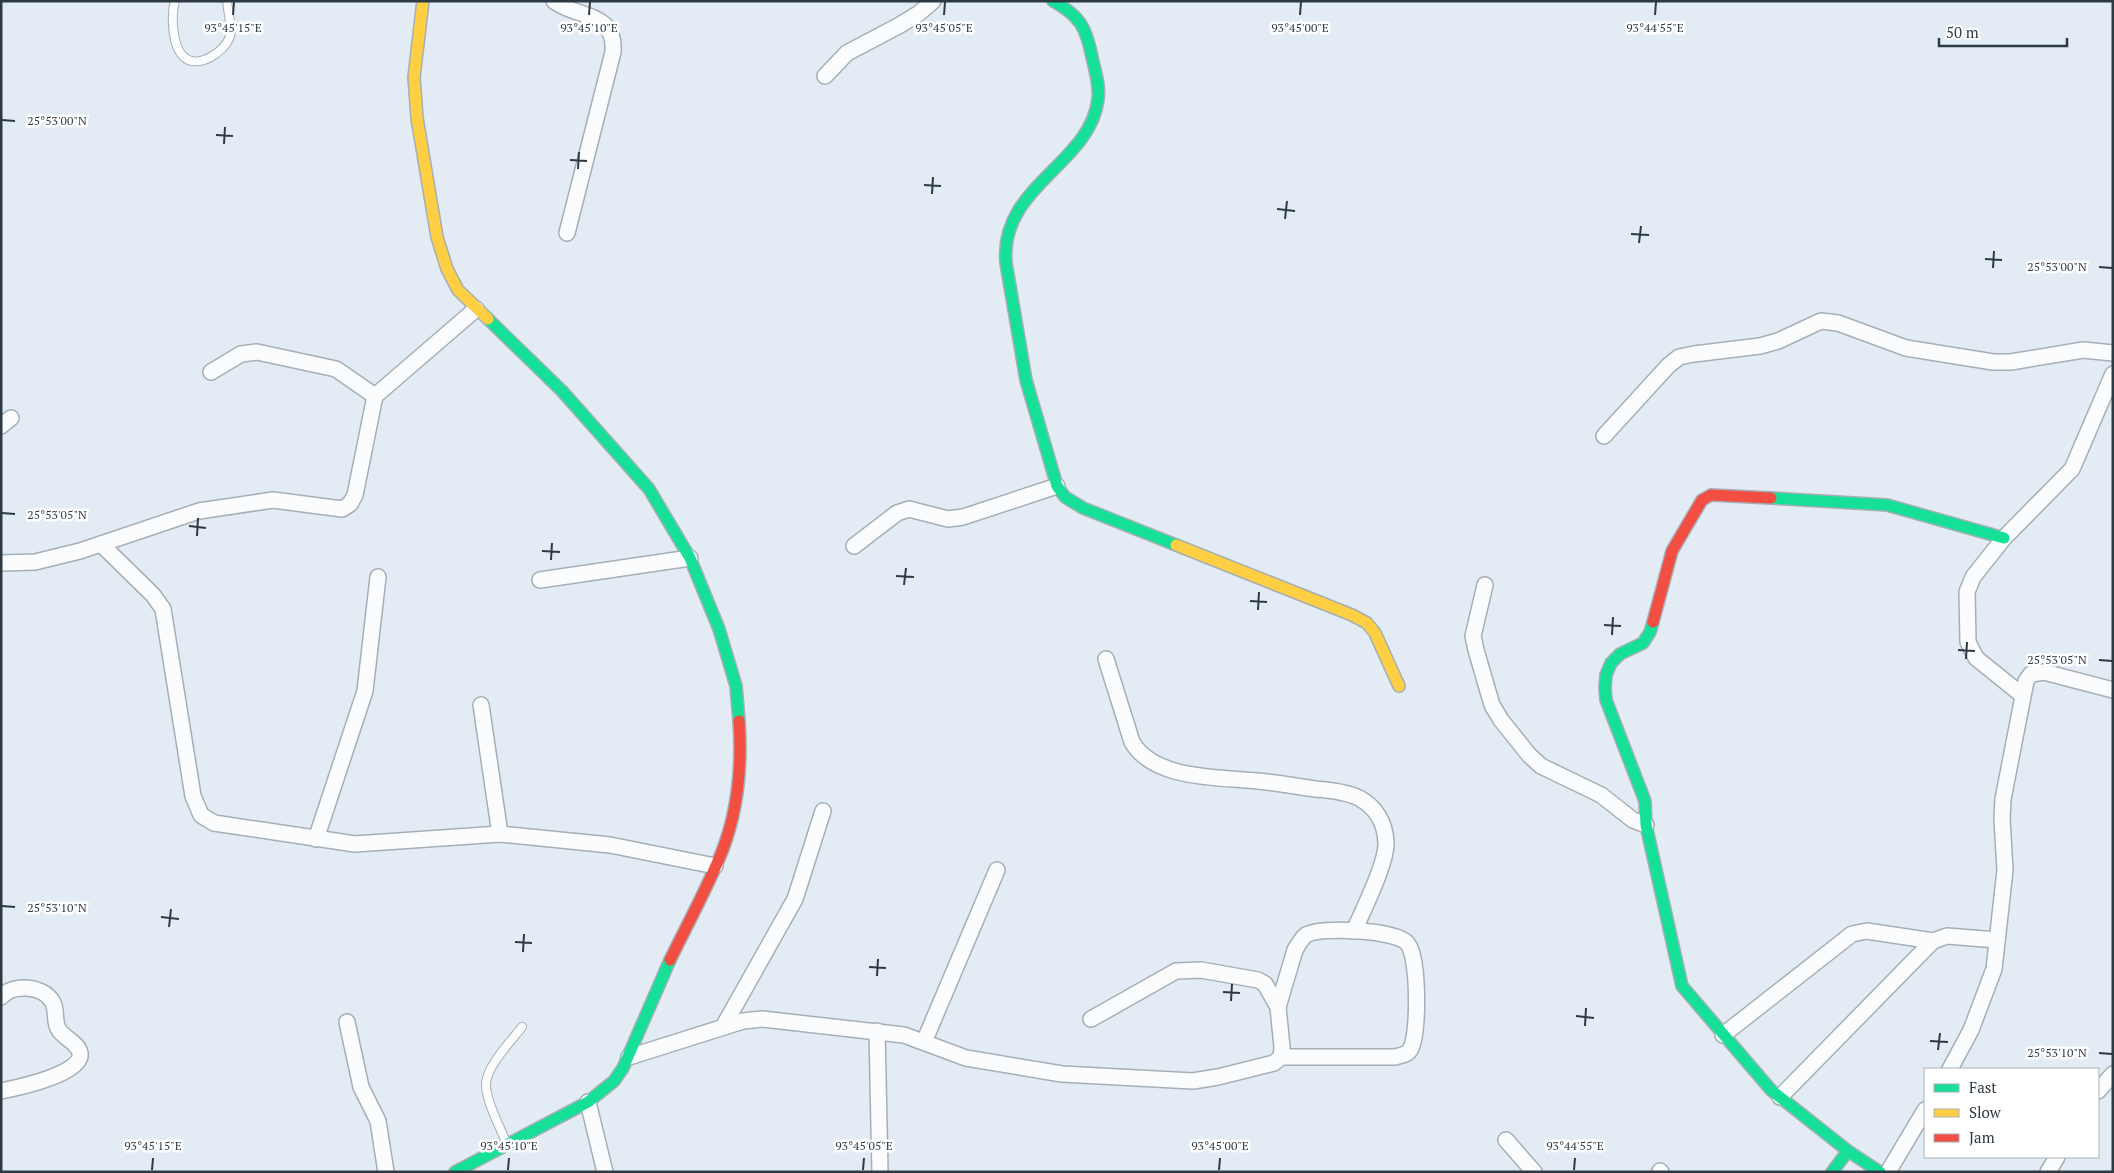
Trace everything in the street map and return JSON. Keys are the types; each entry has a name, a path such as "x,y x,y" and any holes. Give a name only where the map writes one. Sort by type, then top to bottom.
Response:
{"street":[{"path":"423,1 414,77 416,118 437,237 447,269 458,290 562,391 649,489 690,558 719,629 736,686 741,754 737,795 723,849 664,972 629,1057 614,1081 588,1102 455,1172"},
{"path":"554,1 595,18 608,28 614,39 613,52 567,233"},
{"path":"826,76 847,53 900,25 918,14 933,1"},
{"path":"1053,1 1069,10 1082,22 1088,34 1098,89 1097,105 1077,145 1020,205 1011,221 1005,250 1025,378 1057,486 1065,497 1083,508 1217,563 1352,615 1366,623 1375,633 1399,686"},
{"path":"1,563 35,562 100,544 179,516 208,510 272,500 342,509 350,504 355,494 374,396 476,309"},
{"path":"1604,436 1668,366 1679,357 1760,346 1821,321 1838,323 1906,348 1993,362 2011,362 2083,350 2113,353"},
{"path":"211,372 241,354 257,352 336,369 374,396"},
{"path":"2022,695 1976,658 1968,642 1967,592 1973,577 2004,538 2072,469 2113,374"},
{"path":"854,546 897,513 909,509 948,519 963,517 1057,486"},
{"path":"1880,1172 1848,1151 1764,1082 1682,986 1646,825 1645,801 1606,700 1603,687 1614,659 1622,653 1637,649 1645,642 1650,632 1672,551 1702,500 1711,495 1721,494 1886,505 2004,538"},
{"path":"100,544 153,594 163,609 193,796 201,815 214,824 355,844 500,834 610,845 715,866"},
{"path":"540,580 690,558"},
{"path":"316,839 365,691 378,577"},
{"path":"1485,585 1473,636 1492,705 1501,720 1528,755 1541,766 1601,795 1633,820 1646,825"},
{"path":"1106,659 1132,742 1138,753 1146,760 1199,777 1257,781 1334,791 1359,798 1376,812 1383,823 1386,843 1383,859 1354,932"},
{"path":"1951,1068 1964,1047 1994,969 2005,870 2002,819 2004,799 2026,681 2031,674 2044,672 2113,690"},
{"path":"481,705 500,834"},
{"path":"723,1027 794,899 823,811"},
{"path":"924,1042 996,870"},
{"path":"1723,1035 1852,934 1867,930 1932,941"},
{"path":"629,1057 743,1021 762,1019 904,1035 966,1058 1062,1074 1193,1081 1218,1077 1274,1063 1281,1056 1282,1047 1278,1007 1299,942 1307,934 1322,931 1391,934 1405,941 1411,947 1414,957 1416,1016 1412,1047 1407,1054 1395,1058 1281,1056"},
{"path":"1780,1097 1932,941 1947,936 1997,940"},
{"path":"1091,1019 1176,970 1201,970 1258,980 1265,984 1278,1007"},
{"path":"1,997 12,988 19,987 27,987 48,996 54,1006 58,1029 76,1046 80,1053 79,1060 70,1069 32,1084 1,1091"},
{"path":"347,1022 361,1087 378,1121 386,1172"},
{"path":"877,1031 880,1172"},
{"path":"2099,1090 2113,1074"},
{"path":"588,1102 605,1172"},
{"path":"1888,1172 1924,1112"},
{"path":"1506,1140 1534,1172"},
{"path":"1832,1172 1848,1151"},
{"path":"2048,1172 2056,1158"}],"lane":[{"path":"175,1 171,18 179,51 184,58 192,61 203,60 222,51 227,44 231,33 226,1"},
{"path":"508,1145 488,1097 486,1082 492,1067 522,1027"}],"traffic: fast":[{"path":"1053,1 1076,17 1084,30 1096,73 1098,99 1092,122 1080,141 1030,194 1016,214 1008,237 1006,263 1026,380 1057,486 1065,497 1083,508 1176,545"},
{"path":"488,319 562,391 649,489 690,558 719,629 736,686 739,721"},
{"path":"1771,498 1887,505 2004,538"},
{"path":"1653,622 1650,632 1643,643 1620,654 1611,663 1606,675 1605,688 1606,700 1645,801 1646,825 1682,986 1771,1090 1848,1151"},
{"path":"455,1172 588,1102 614,1081 623,1068 670,960"},
{"path":"1832,1172 1848,1151 1880,1172"}],"traffic: slow":[{"path":"423,1 414,77 417,118 437,237 447,269 458,290 488,319"},
{"path":"1176,545 1352,615 1367,623 1375,633 1399,686"}],"traffic: jam":[{"path":"1653,622 1672,551 1702,500 1711,495 1771,498"},
{"path":"670,960 711,877 728,834 738,786 740,754 739,721"}]}
